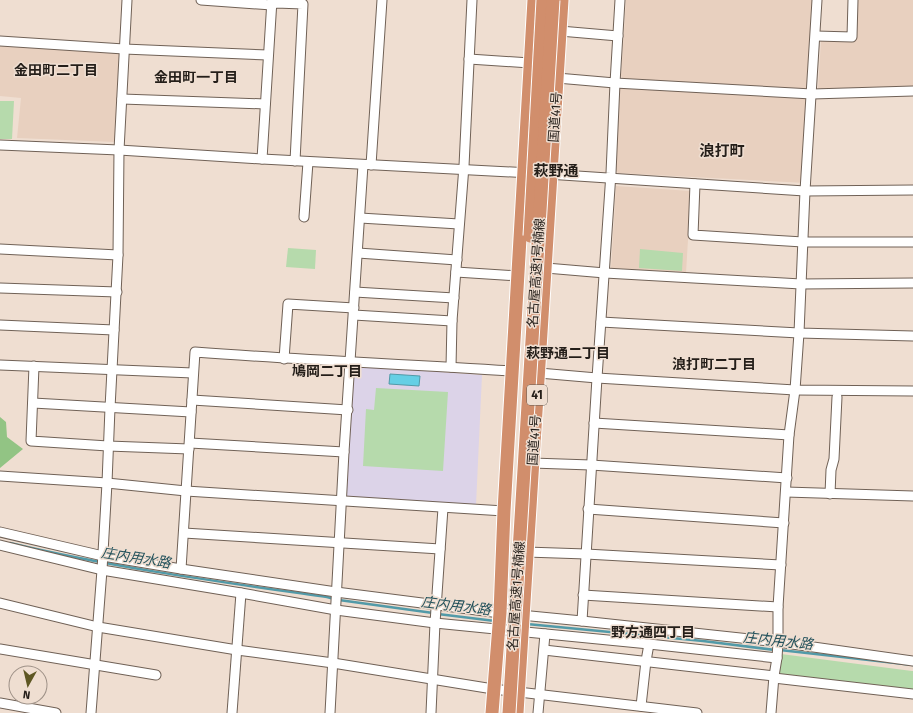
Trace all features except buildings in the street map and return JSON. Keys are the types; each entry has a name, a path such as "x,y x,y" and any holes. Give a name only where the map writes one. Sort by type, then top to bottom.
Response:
{"highway":[{"name":"国道41号","path":"492,713 500,613 504,512 534,0"},
{"name":"名古屋高速1号楠線","path":"502,713 543,0"},
{"name":"名古屋高速1号楠線","path":"509,713 553,0"},
{"name":"国道41号","path":"517,713 518,692 527,632 526,552 546,268 562,0"}],"street":[{"path":"91,713 103,563 117,292 119,150 127,0"},
{"path":"201,0 303,4 295,161"},
{"path":"330,713 344,452 360,218 367,165 382,0"},
{"path":"451,367 452,321 460,224 472,0"},
{"path":"582,621 588,509 611,178 620,0"},
{"path":"771,713 778,650 778,607 789,435 799,333 805,190 816,36 817,0"},
{"path":"816,36 852,37 853,0"},
{"path":"262,159 272,2"},
{"path":"560,31 618,36"},
{"path":"0,41 124,49 268,55"},
{"path":"469,59 530,63"},
{"path":"557,78 615,83 812,94 913,90"},
{"path":"122,99 265,104"},
{"path":"0,145 119,150 805,190 913,190"},
{"path":"304,217 308,162"},
{"path":"695,184 693,234 803,242 913,242"},
{"path":"360,218 460,224"},
{"path":"0,249 118,255"},
{"path":"358,253 457,260"},
{"path":"546,268 605,273 801,284 913,283"},
{"path":"456,272 518,276"},
{"path":"0,288 117,292"},
{"path":"355,292 454,298"},
{"path":"284,358 288,304 452,321"},
{"path":"601,322 799,333 913,336"},
{"path":"0,325 114,330"},
{"path":"181,569 195,352 512,371"},
{"path":"0,364 193,373"},
{"path":"34,366 32,441 108,446 189,446 344,452"},
{"path":"538,373 794,390 913,391"},
{"path":"830,494 831,470 834,459 837,397"},
{"path":"192,400 348,410"},
{"path":"33,403 191,412"},
{"path":"594,423 789,435"},
{"path":"532,463 591,465 787,478"},
{"path":"0,476 107,483 186,491 504,512"},
{"path":"786,492 913,496"},
{"path":"431,713 435,621 443,508"},
{"path":"588,509 784,523"},
{"path":"0,532 103,563 181,569 435,621 498,630 649,644 778,650 913,661"},
{"path":"184,533 440,550"},
{"path":"0,545 103,563 241,593 336,601 436,606 582,621 778,650"},
{"path":"526,552 781,565"},
{"path":"232,713 241,593"},
{"path":"583,595 778,607"},
{"path":"0,603 98,627 237,650 333,663 493,689 697,713"},
{"path":"538,713 545,634"},
{"path":"641,706 649,644"},
{"path":"0,649 156,675"},
{"path":"544,650 913,694"},
{"path":"0,703 56,713"}],"shaded area":[{"path":"626,0 815,0 809,88 806,91 623,79 621,76"},
{"path":"858,0 913,0 913,88 821,91 818,88 821,41 824,39 857,39"},
{"path":"0,45 119,53 115,142 17,138 21,98 0,96"},
{"path":"619,87 808,96 806,183 618,173 616,170"},
{"path":"616,186 691,191 686,273 611,268"},
{"path":"357,366 482,375 476,505 349,498 346,494 354,369"}],"green space":[{"path":"0,101 14,101 12,139 0,139"},
{"path":"288,248 316,250 315,269 286,267"},
{"path":"640,249 683,253 682,271 639,268"},
{"path":"376,388 448,392 443,471 363,466 366,409 374,410"},
{"path":"0,417 6,422 7,437 23,449 0,468"},
{"path":"781,654 913,671 913,691 782,675 779,672"}],"water":[{"path":"390,374 420,376 419,386 389,384"}],"waterway":[{"name":"庄内用水路","path":"10,543 128,567 334,599"},
{"name":"庄内用水路","path":"339,600 433,613"},
{"name":"庄内用水路","path":"438,614 495,621"},
{"name":"庄内用水路","path":"527,624 703,641 775,650"},
{"name":"庄内用水路","path":"780,650 913,665"}],"district":[{"name":"金田町二丁目","path":"56,70"},
{"name":"金田町一丁目","path":"196,77"},
{"name":"浪打町","path":"722,151"},
{"name":"萩野通","path":"556,171"},
{"name":"萩野通二丁目","path":"568,353"},
{"name":"浪打町二丁目","path":"714,364"},
{"name":"鳩岡二丁目","path":"327,371"},
{"name":"野方通四丁目","path":"653,632"}]}
